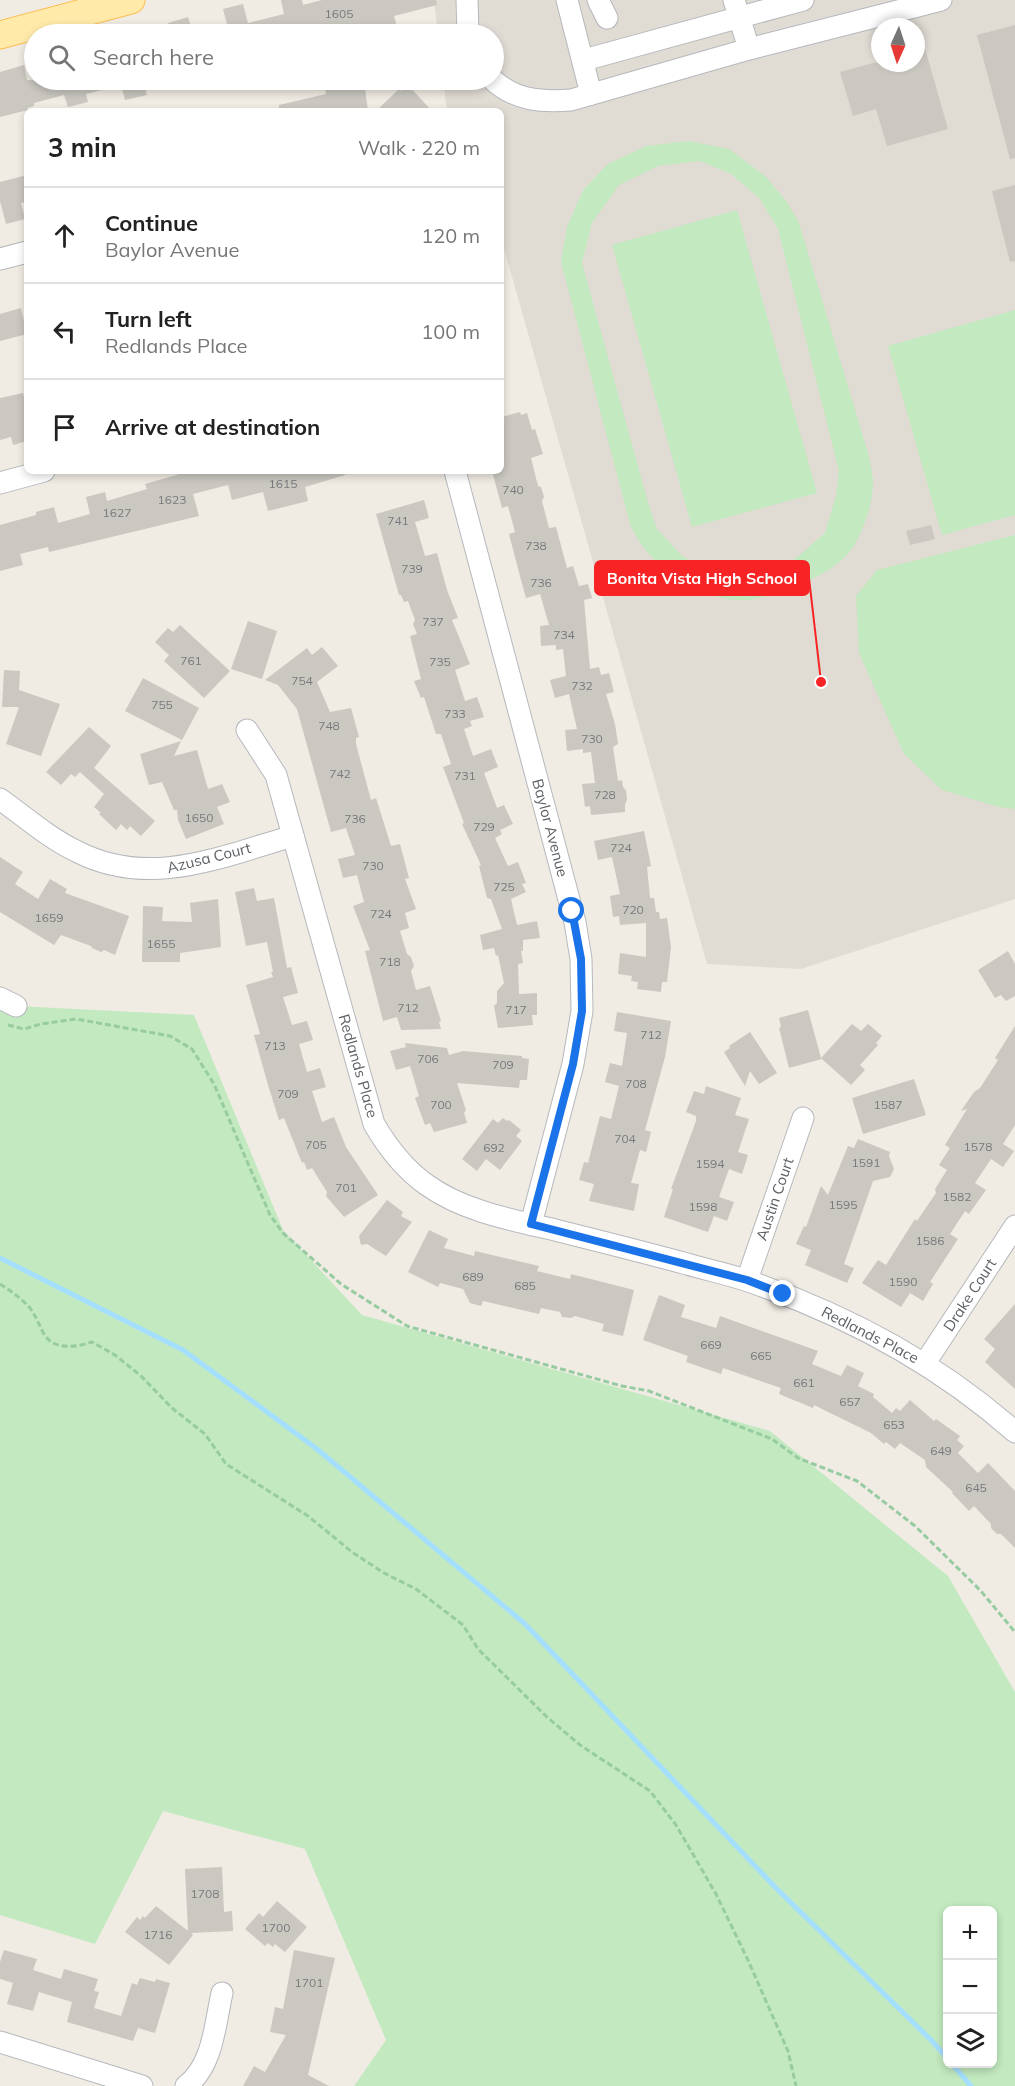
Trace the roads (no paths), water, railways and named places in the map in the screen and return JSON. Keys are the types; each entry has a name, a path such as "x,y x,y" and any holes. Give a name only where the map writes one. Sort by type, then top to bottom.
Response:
{"main road":[{"path":"39,24 131,0"},
{"path":"0,34 24,28"}],"street":[{"path":"467,0 468,24"},
{"path":"567,0 591,94"},
{"path":"584,60 737,9 803,0"},
{"path":"504,87 519,97 543,102 571,100 749,48 941,0"},
{"path":"737,9 749,48"},
{"path":"0,259 24,253"},
{"path":"0,483 33,474"},
{"name":"Baylor Avenue","path":"456,474 572,911 581,959 582,1011 573,1064 531,1224"},
{"name":"Redlands Place","path":"247,730 276,775 374,1124 384,1141 411,1172 445,1196 463,1204 747,1280 820,1308 856,1324 925,1363 958,1385 1015,1432"},
{"name":"Azusa Court","path":"0,800 74,850 106,864 124,868 142,870 177,868 293,836"},
{"name":"Austin Court","path":"747,1280 803,1118"},
{"name":"Drake Court","path":"925,1363 1015,1226"},
{"path":"186,2086 195,2079 206,2061 222,1993"},
{"path":"0,2042 142,2086"}],"waterway":[{"path":"0,1258 183,1350 317,1449 524,1623 776,1888 943,2053"},
{"path":"955,2068 971,2086"}],"place":[{"name":"Bonita Vista High School","path":"821,682"}]}
